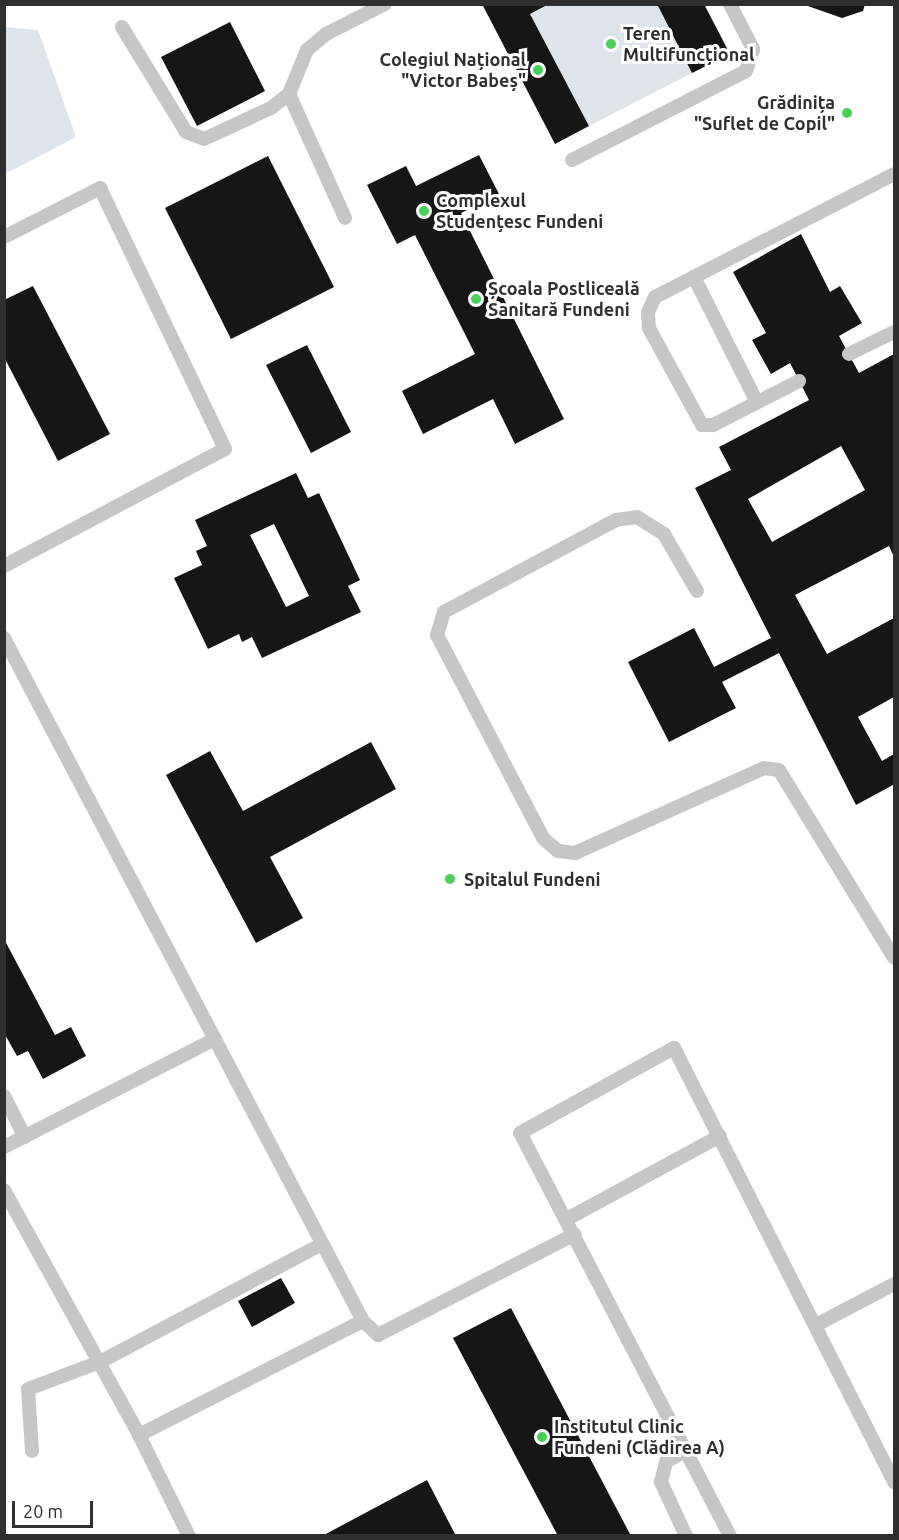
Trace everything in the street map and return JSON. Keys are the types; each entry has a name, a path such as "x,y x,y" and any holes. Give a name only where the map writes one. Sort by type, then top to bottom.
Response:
{"lane":[{"path":"122,27 186,132 195,139 204,139 271,108 289,94 307,50 326,34 385,4"},
{"path":"572,160 746,71 753,50 730,4"},
{"path":"289,94 345,218"},
{"path":"799,381 713,425 702,425 649,328 648,312 655,297 894,174"},
{"path":"4,237 100,188 225,449 4,566"},
{"path":"694,277 757,402"},
{"path":"849,354 894,332"},
{"path":"698,591 664,534 637,517 616,520 444,612 437,635 543,838 558,851 575,853 764,768 779,770 894,958"},
{"path":"4,638 363,1321 378,1335 575,1234"},
{"path":"4,1147 215,1040"},
{"path":"730,1536 575,1234 520,1133 674,1048 894,1482"},
{"path":"4,1096 25,1137"},
{"path":"567,1219 720,1136"},
{"path":"4,1190 100,1362 189,1536"},
{"path":"32,1451 28,1389 100,1362 322,1244"},
{"path":"816,1325 894,1284"},
{"path":"139,1435 363,1321"},
{"path":"686,1450 666,1461 661,1482 686,1536"}],"shaded area":[{"name":"Teren Multifuncțional","path":"549,5 657,5 692,73 589,126 530,14"},
{"path":"5,27 38,30 76,137 5,174"}],"building":[{"name":"Colegiul Național \"Victor Babeș\"","path":"482,4 549,4 530,14 589,126 555,144"},
{"path":"657,4 704,4 730,54 692,73"},
{"path":"802,4 865,4 863,11 842,18"},
{"path":"230,22 265,91 197,126 161,57"},
{"name":"Școala Postliceală Sanitară Fundeni","path":"479,155 499,194 461,213 564,419 515,444 493,399 423,434 402,391 475,354 415,235 397,244 367,185 406,166 416,186"},
{"path":"268,156 334,287 231,339 165,208"},
{"path":"801,234 830,292 840,286 862,323 839,336 859,373 894,354 894,557 889,546 795,595 827,654 894,618 894,697 858,717 882,761 894,754 894,788 893,785 856,805 779,653 722,682 736,708 669,742 628,662 694,628 714,667 771,638 695,488 731,470 719,447 809,400 790,363 771,374 752,340 766,333 733,272","holes":["841,446 865,490 772,542 748,499"]},
{"path":"33,286 110,434 58,461 4,357 4,300"},
{"path":"307,345 351,432 311,453 266,365"},
{"path":"296,473 308,498 319,493 360,580 348,586 361,612 262,658 252,637 242,642 239,634 208,649 174,578 202,565 196,551 207,546 195,520","holes":["274,524 309,596 286,607 250,535"]},
{"path":"371,742 396,789 270,857 303,918 256,943 166,775 210,751 243,811"},
{"path":"4,939 55,1035 71,1027 86,1056 43,1079 28,1051 17,1056 4,1033"},
{"path":"281,1278 295,1303 252,1327 238,1301"},
{"name":"Institutul Clinic Fundeni (Clădirea A)","path":"511,1308 631,1536 558,1536 453,1338"},
{"path":"427,1480 455,1534 322,1536"}],"place":[{"name":"Teren Multifuncțional","path":"611,44"},
{"name":"Colegiul Național \"Victor Babeș\"","path":"538,70"},
{"name":"Grădinița \"Suflet de Copil\"","path":"847,113"},
{"name":"Complexul Studențesc Fundeni","path":"424,211"},
{"name":"Școala Postliceală Sanitară Fundeni","path":"476,299"},
{"name":"Spitalul Fundeni","path":"450,879"},
{"name":"Institutul Clinic Fundeni (Clădirea A)","path":"542,1437"}]}
